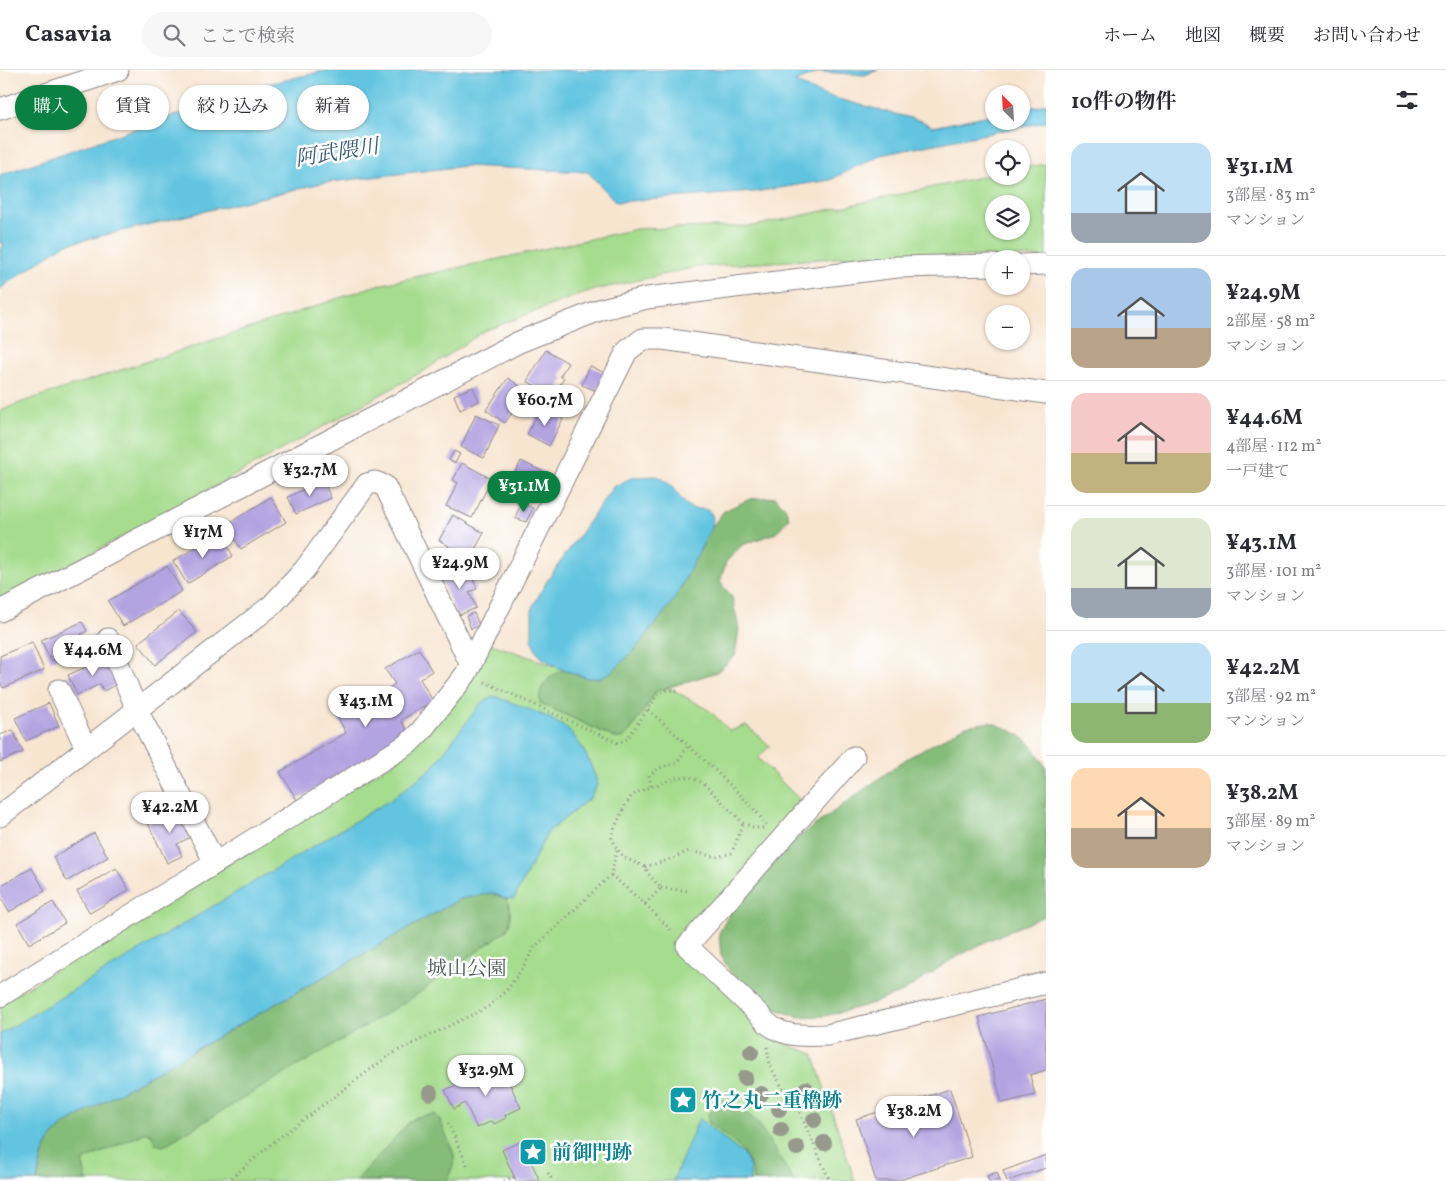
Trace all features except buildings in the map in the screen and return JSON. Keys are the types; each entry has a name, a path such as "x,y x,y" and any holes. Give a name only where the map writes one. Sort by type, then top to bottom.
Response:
{"street":[{"path":"0,109 118,70"},
{"path":"1030,265 1046,264"},
{"path":"0,611 519,342 602,310 647,298 897,267 985,265"},
{"path":"0,996 408,744 422,731 468,669 627,351 643,339 663,339 1046,392"},
{"path":"0,816 272,605 305,568 367,484 375,482 385,486 468,669"},
{"path":"108,639 137,710 215,863"},
{"path":"59,690 86,748"},
{"path":"854,757 687,946 760,1015 766,1024 792,1036 827,1035 1046,983"}],"path":[{"path":"468,669 618,743 627,740 658,693 666,690 677,692"},
{"path":"648,710 689,744 749,804 762,818 768,828 755,828 743,823 697,779 690,777 678,777 651,786 631,797 624,806 613,831 612,838 617,849 625,858 645,868 661,888 690,891"},
{"path":"651,786 650,775 659,768 677,764 689,744"},
{"path":"645,868 689,851 716,857 732,853 743,823"},
{"path":"228,1181 275,1141 391,1054 488,1007 507,990 534,948 611,875 617,849"},
{"path":"611,875 645,904 687,946"},
{"path":"645,904 661,888"},
{"path":"766,1024 767,1053 770,1066 782,1087 796,1102 830,1181"},
{"path":"448,1123 468,1167"},
{"path":"548,1173 553,1181"},
{"path":"504,1181 514,1177"}],"green space":[{"path":"1046,164 1046,257 1030,257 1030,250 985,250 985,257 864,256 697,267 586,292 484,331 427,369 180,506 0,602 0,411 19,403 374,286 636,229 754,226 985,176 985,185 1030,185 1030,167"},
{"path":"775,497 785,507 789,518 776,533 742,545 726,562 720,582 732,597 739,629 735,656 717,672 657,691 630,731 623,738 615,738 540,703 540,692 549,678 558,672 563,670 588,678 699,552 712,527 724,511 750,499"},
{"name":"城山公園","path":"489,643 581,675 668,687 710,711 730,731 746,725 769,745 758,758 807,807 680,948 786,1044 813,1054 855,1181 0,1181 0,1004 399,759"},
{"path":"990,722 1024,738 1035,750 1046,768 1046,915 989,940 951,960 903,992 864,1006 825,1016 799,1017 772,1008 732,975 721,956 719,933 732,909 789,844 906,759 966,726"},
{"path":"491,893 507,899 510,922 507,930 409,1000 163,1146 156,1144 151,1134 147,1132 85,1160 83,1165 87,1181 37,1181 45,1149 52,1136 65,1124 460,899"},
{"path":"723,1099 728,1099 757,1122 794,1181 753,1181 749,1162 744,1154 731,1140 708,1122 708,1114"},
{"path":"435,1114 439,1118 454,1154 454,1162 447,1181 356,1181 410,1121 417,1117"}],"water":[{"name":"阿武隈川","path":"328,70 878,70 865,75 820,72 795,82 823,95 922,121 933,127 985,116 985,130 1006,130 880,155 830,180 754,192 616,202 588,172 465,166 322,183 64,245 0,290 0,252 4,243 0,243 0,175 131,130 169,130 169,117 179,114 179,130 287,130 287,85 264,85"},
{"path":"1046,103 1046,122 1030,125 1030,108"},
{"path":"657,476 667,482 690,508 708,510 713,517 712,527 674,600 637,647 613,671 599,678 588,678 563,670 538,654 532,641 533,606 547,581 613,487 633,477"},
{"path":"492,697 497,697 538,713 567,729 582,747 597,782 590,798 548,832 514,899 507,899 491,893 460,899 65,1124 52,1136 45,1149 37,1181 0,1181 0,1034 392,799 432,768 481,703"},
{"path":"699,1118 746,1157 750,1168 750,1181 673,1181"}],"place":[{"name":"竹之丸二重櫓跡","path":"683,1100"},
{"name":"前御門跡","path":"533,1152"}]}
